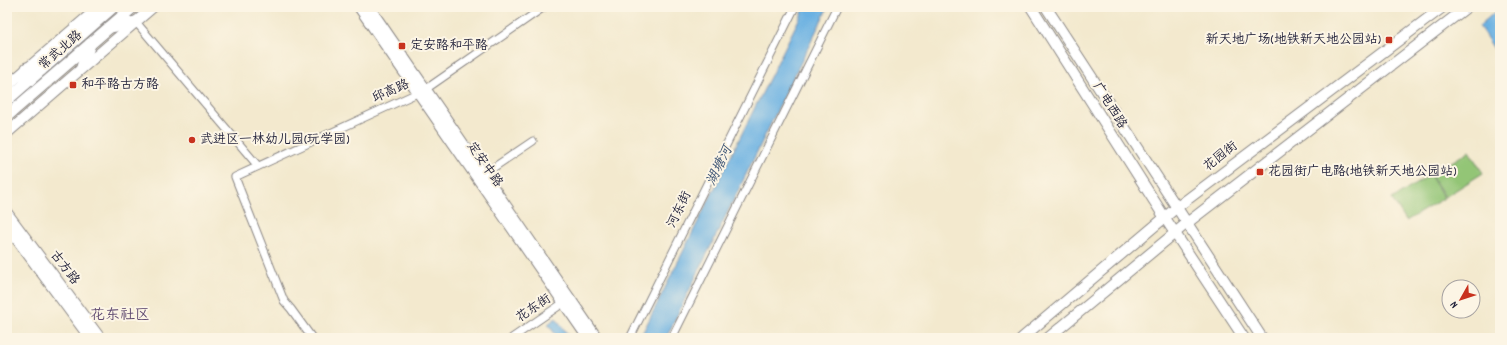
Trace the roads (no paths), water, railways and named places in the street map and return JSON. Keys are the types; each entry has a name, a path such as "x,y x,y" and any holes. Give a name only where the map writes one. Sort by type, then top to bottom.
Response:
{"main road":[{"path":"97,21 100,7"},
{"path":"7,86 100,7"},
{"name":"常武北路","path":"7,100 113,7"},
{"name":"常武北路","path":"7,116 133,7"},
{"path":"7,133 153,7"},
{"name":"定安中路","path":"359,7 422,91 567,301 597,338"},
{"name":"定安中路","path":"369,7 422,91"},
{"name":"广电西路","path":"1031,7 1174,233"},
{"name":"广电西路","path":"1046,7 1187,223"},
{"name":"花园街","path":"1022,338 1176,208 1443,7"},
{"path":"1048,338 1174,233 1467,7"},
{"path":"109,27 136,22"},
{"path":"82,67 91,43"},
{"path":"27,68 41,70"},
{"path":"25,84 27,68"},
{"name":"古方路","path":"7,213 100,338"},
{"path":"1187,223 1262,338"},
{"name":"古方路","path":"7,226 90,338"},
{"path":"1174,233 1244,338"},
{"name":"定安中路","path":"567,301 588,338"}],"street":[{"name":"邱高路","path":"312,338 284,301 235,176 422,91 544,7"},
{"name":"河东街","path":"630,338 795,7"},
{"path":"672,338 837,7"},
{"path":"136,22 258,166"},
{"path":"481,176 533,141"},
{"name":"花东街","path":"512,338 567,301"}],"water":[{"path":"805,7 828,7 666,338 640,338"},
{"path":"1496,11 1500,18 1500,58 1479,26"},
{"path":"556,318 570,338 558,338 548,324"}],"place":[{"name":"新天地广场(地铁新天地公园站)","path":"1389,40"},
{"name":"定安路和平路","path":"402,46"},
{"name":"和平路古方路","path":"73,85"},
{"name":"武进区一林幼儿园(玩学园)","path":"192,140"},
{"name":"花园街广电路(地铁新天地公园站)","path":"1260,172"}],"district":[{"name":"花东社区","path":"120,316"}],"water label":[{"name":"湖塘河","path":"720,166"}]}
